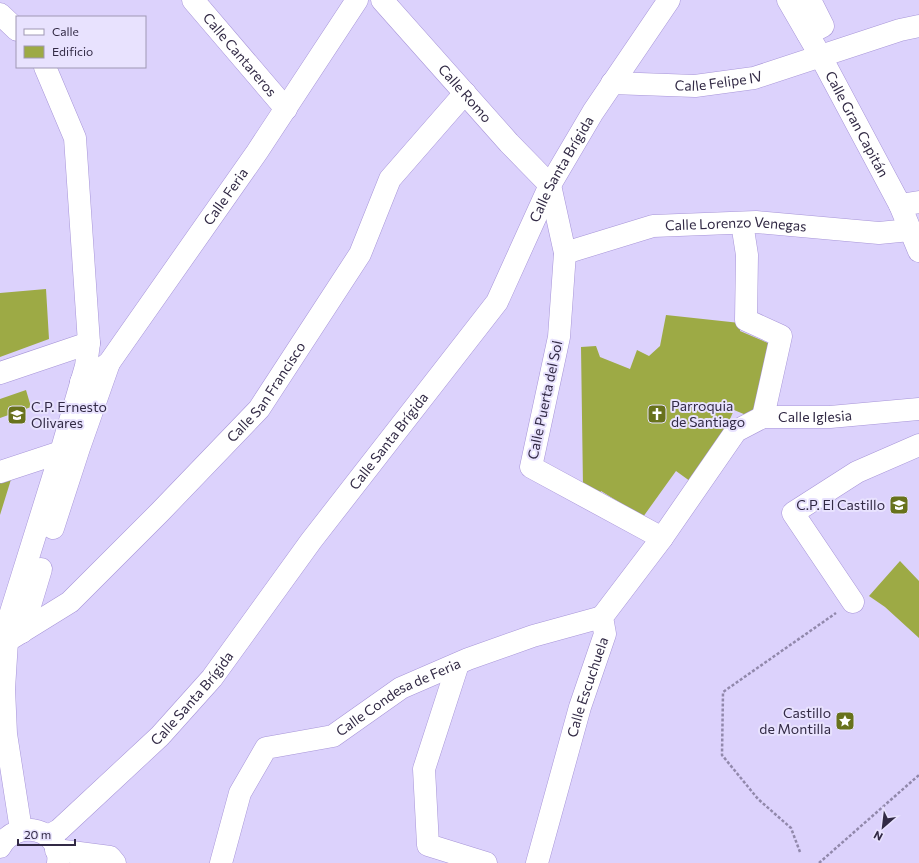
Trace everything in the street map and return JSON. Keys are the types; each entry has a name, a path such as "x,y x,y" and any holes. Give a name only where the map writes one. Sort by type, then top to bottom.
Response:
{"street":[{"name":"Calle Cantareros","path":"193,0 286,109"},
{"name":"Calle Feria","path":"81,382 109,362 257,152 357,0"},
{"name":"Calle Romo","path":"382,0 509,143 550,185"},
{"name":"Calle Santa Brígida","path":"54,850 59,830 160,736 212,678 310,541 497,302 550,185 593,112 669,0"},
{"name":"Calle Gran Capitán","path":"788,0 910,204 910,230 919,251"},
{"path":"808,34 823,26 810,0"},
{"path":"0,14 16,29"},
{"name":"Calle Felipe IV","path":"612,83 695,86 754,78 900,30 919,26"},
{"path":"15,636 6,628 8,600 61,452 86,366 89,343 76,138 45,68"},
{"name":"Calle San Francisco","path":"15,636 70,602 160,512 259,409 360,254 390,179 465,93"},
{"name":"Calle Puerta del Sol","path":"550,185 565,253 559,337 531,467 662,538"},
{"path":"742,222 747,255 746,320 781,336 763,417"},
{"name":"Calle Lorenzo Venegas","path":"565,253 653,226 756,222 879,233 910,230"},
{"path":"0,374 89,343"},
{"path":"21,830 6,734 4,689 15,636 38,576 79,448 109,362"},
{"name":"Calle Iglesia","path":"724,450 736,431 763,417 830,417 919,409"},
{"path":"853,602 793,513 857,472 919,445"},
{"name":"Calle Escuchuela","path":"537,863 580,707 605,634 602,617 662,538 724,450"},
{"path":"0,472 61,452"},
{"name":"Calle Condesa de Feria","path":"221,863 240,793 266,748 333,736 401,688 468,659 533,636 602,617"},
{"path":"458,664 424,769 428,846 486,863"},
{"path":"0,847 4,840 11,834 21,830 31,829 54,850 110,857 115,863"}],"path":[{"path":"800,852 791,828 758,799 722,755 722,692 853,602"},
{"path":"819,863 919,776"}],"building":[{"path":"46,289 49,339 0,357 0,293"},
{"name":"Parroquia de Santiago","path":"666,315 740,323 740,331 775,346 751,417 734,410 723,435 694,484 676,471 643,517 601,491 598,496 583,487 581,347 596,346 600,357 630,369 637,350 649,356 660,346"},
{"path":"26,390 31,407 0,418 0,399"},
{"path":"13,473 0,515 0,478"},
{"path":"900,561 919,581 919,638 885,607 869,596"}],"place":[{"name":"Parroquia de Santiago","path":"657,414"},
{"name":"C.P. Ernesto Olivares","path":"17,415"},
{"name":"C.P. El Castillo","path":"899,505"},
{"name":"Castillo de Montilla","path":"845,721"}]}
